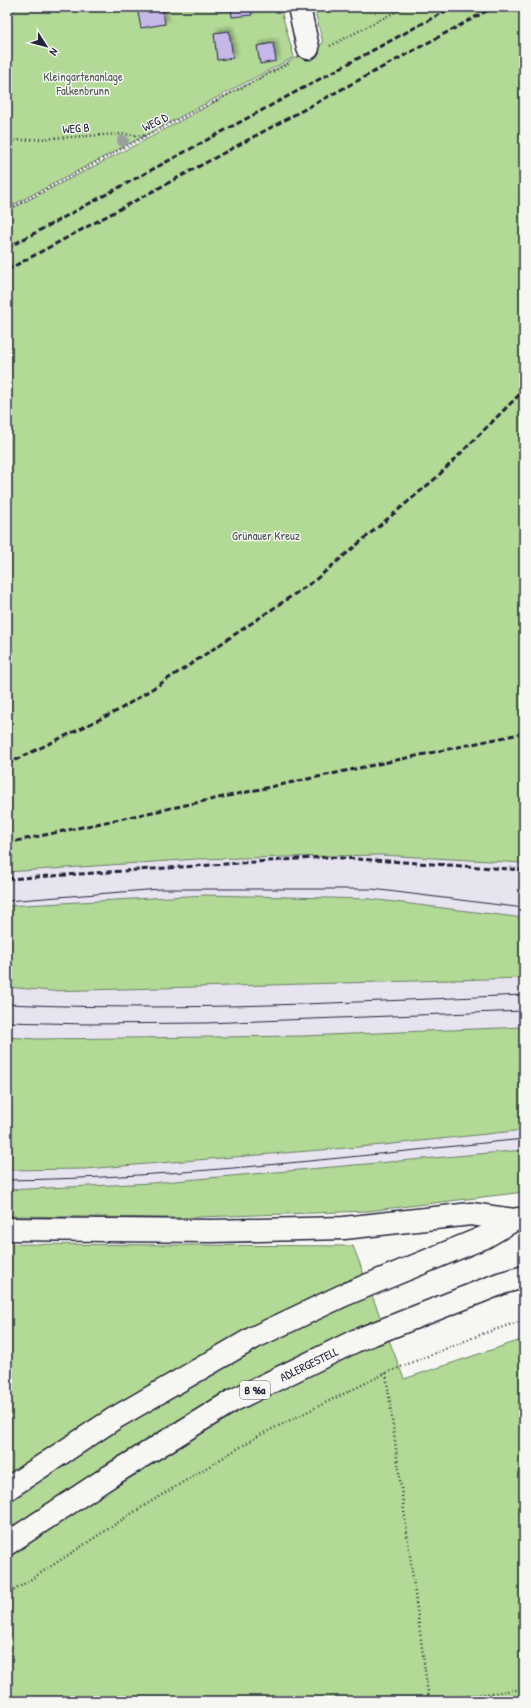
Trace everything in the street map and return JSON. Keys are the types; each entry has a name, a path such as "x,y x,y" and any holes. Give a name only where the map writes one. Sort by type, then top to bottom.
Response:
{"main road":[{"path":"299,7 308,48"},
{"path":"7,1229 211,1231 344,1228 471,1214 519,1218"},
{"path":"7,1489 115,1418 255,1336 344,1295 485,1237 519,1218"},
{"name":"ADLERGESTELL","path":"7,1544 110,1476 232,1401 355,1341 502,1283 524,1277"}],"path":[{"path":"308,48 322,50 405,7"},
{"name":"WEG D","path":"7,210 146,136 292,62 308,48"},
{"name":"WEG B","path":"7,141 121,134 146,136"},
{"path":"7,1595 134,1512 260,1435 386,1373 482,1334 524,1320"},
{"path":"386,1373 429,1701 524,1689"}],"shaded area":[{"path":"7,831 201,845 524,859 524,918 370,899 206,895 7,906"},
{"path":"524,978 524,1027 303,1036 37,1039 7,1037 7,987 50,991"},
{"path":"524,1130 524,1150 152,1183 7,1190 7,1170 85,1169 383,1145"}],"green space":[{"name":"Kleingartenanlage Falkenbrunn","path":"7,7 280,7 294,57 7,208"},
{"name":"Grünauer Kreuz","path":"314,7 524,7 524,863 380,855 197,859 7,872 7,211 149,138 323,43"},
{"path":"206,895 370,899 524,918 524,978 50,991 7,987 7,906"},
{"path":"524,1027 524,1130 383,1145 85,1169 7,1170 7,1037 37,1039 303,1036"},
{"path":"524,1150 524,1192 368,1211 172,1218 7,1216 7,1190 152,1183"},
{"path":"7,1244 353,1246 404,1379 524,1339 524,1701 7,1701"}],"building":[{"path":"7,7 16,7 17,9 7,10"},
{"path":"162,7 165,24 141,28 137,8"},
{"path":"231,7 251,7 252,15 232,17"},
{"path":"229,31 233,58 217,60 214,33"},
{"path":"273,43 276,61 260,64 257,46"}],"tram line":[{"path":"7,901 160,889 372,889 524,908"},
{"path":"7,1004 201,1007 524,995"},
{"path":"7,1022 86,1024 206,1023 524,1011"},
{"path":"7,1180 201,1171 524,1139"}],"railway":[{"path":"7,248 453,7"},
{"path":"7,270 494,7"},
{"path":"7,764 119,710 188,666 314,581 436,478 524,390"},
{"path":"7,843 524,733"},
{"path":"7,879 327,857 524,870"}]}
